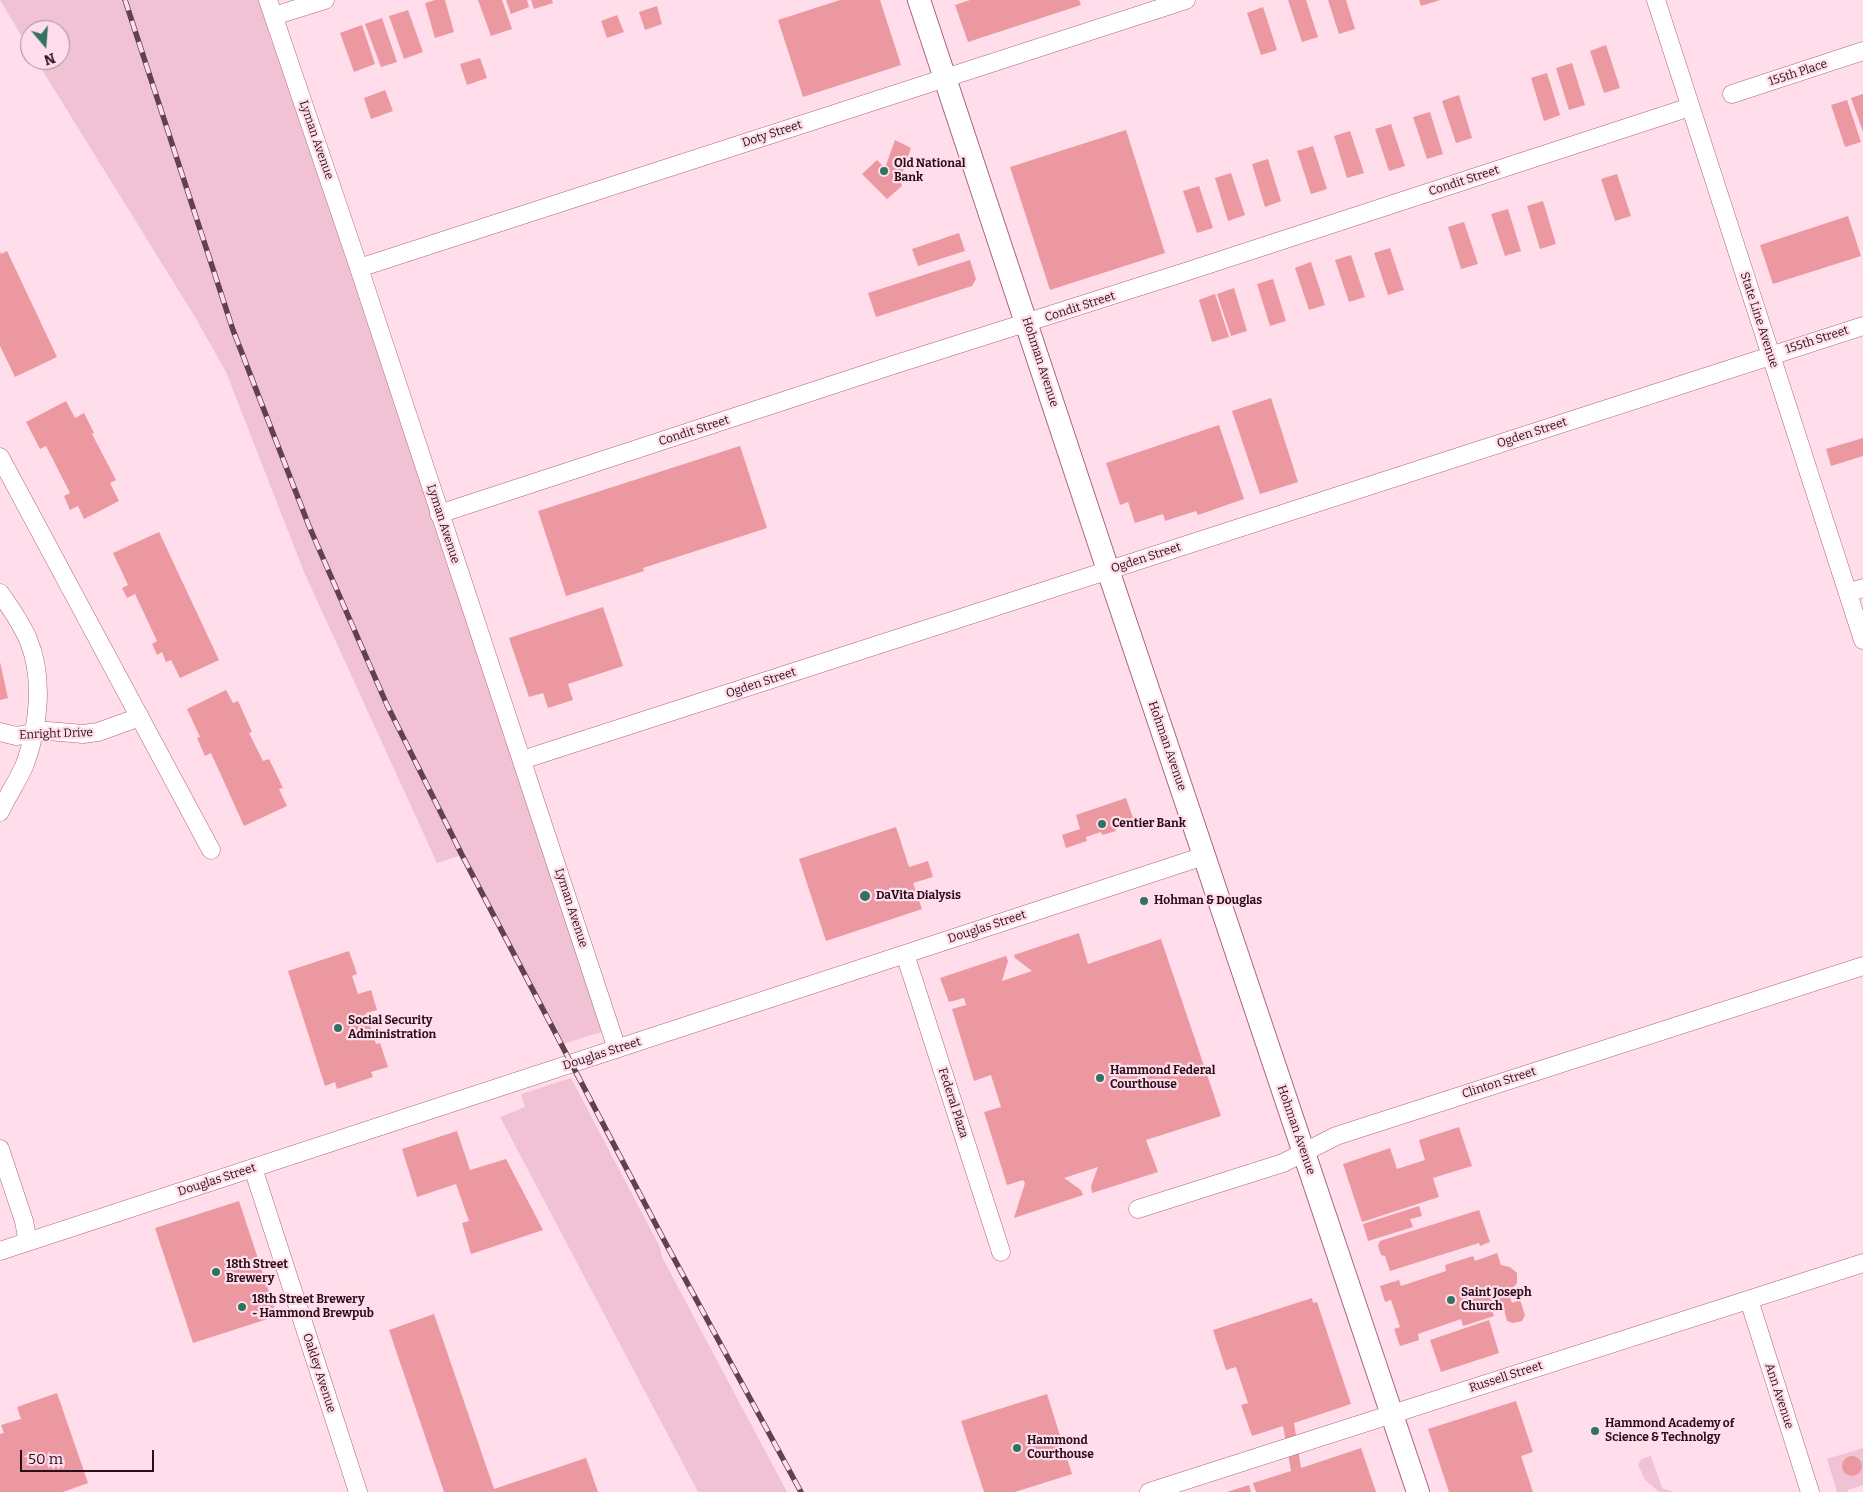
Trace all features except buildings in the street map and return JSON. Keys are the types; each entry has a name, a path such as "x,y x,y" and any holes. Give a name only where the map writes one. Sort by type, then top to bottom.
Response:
{"main road":[{"name":"Hohman Avenue","path":"919,0 1108,570 1418,1492"}],"street":[{"path":"271,8 325,0"},
{"name":"Doty Street","path":"359,268 1186,0"},
{"name":"State Line Avenue","path":"1656,0 1770,355 1855,591 1863,640"},
{"name":"Lyman Avenue","path":"271,8 359,268 617,1049"},
{"name":"155th Place","path":"1732,94 1863,51"},
{"name":"Condit Street","path":"440,514 890,366 1027,324 1690,106"},
{"name":"155th Street","path":"1770,355 1863,326"},
{"name":"Ogden Street","path":"522,760 1770,355"},
{"path":"0,457 211,850"},
{"path":"0,593 28,639 35,663 38,692 34,733 24,765 0,812"},
{"name":"Enright Drive","path":"0,732 16,736 48,731 83,734 98,732 140,718"},
{"name":"Douglas Street","path":"0,1251 1204,856"},
{"name":"Federal Plaza","path":"905,954 1001,1252"},
{"name":"Clinton Street","path":"1138,1209 1283,1163 1336,1136 1863,966"},
{"path":"0,1149 24,1221 28,1242"},
{"name":"Oakley Avenue","path":"253,1168 358,1492"},
{"name":"Russell Street","path":"1149,1492 1863,1263"},
{"name":"Ann Avenue","path":"1749,1300 1810,1492"}],"shaded area":[{"path":"0,0 267,0 611,1029 563,1044 462,855 437,863 304,572 226,372 195,317 42,70 70,70 70,20 20,20 20,33"},
{"path":"571,1078 660,1247 662,1257 787,1492 698,1492 500,1117 525,1107 521,1094"},
{"path":"1863,1448 1863,1485 1848,1490 1848,1492 1837,1492 1827,1459"},
{"path":"1651,1456 1662,1488 1674,1492 1659,1492 1645,1480 1638,1465 1641,1459"}],"railway":[{"path":"125,0 233,330 309,526 387,705 462,855 665,1242 801,1492"}],"place":[{"name":"Old National Bank","path":"884,171"},
{"name":"Centier Bank","path":"1102,824"},
{"name":"DaVita Dialysis","path":"865,896"},
{"name":"Hohman & Douglas","path":"1144,901"},
{"name":"Social Security Administration","path":"338,1028"},
{"name":"Hammond Federal Courthouse","path":"1100,1078"},
{"name":"18th Street Brewery","path":"216,1272"},
{"name":"Saint Joseph Church","path":"1451,1300"},
{"name":"18th Street Brewery - Hammond Brewpub","path":"242,1307"},
{"name":"Hammond Academy of Science & Technolgy","path":"1595,1431"},
{"name":"Hammond Courthouse","path":"1017,1448"}]}
